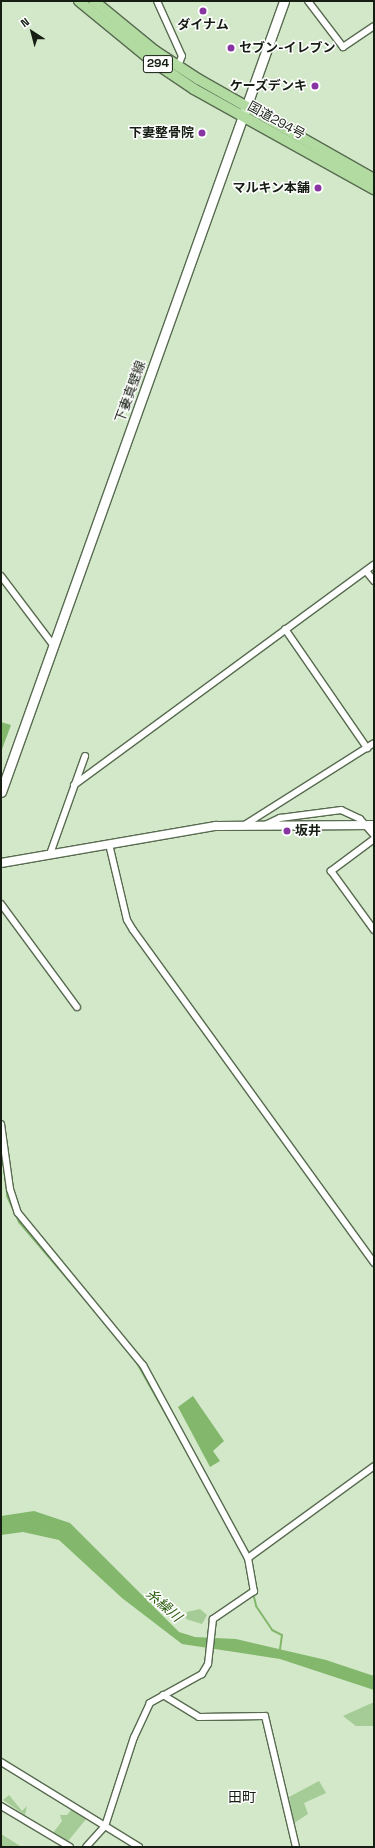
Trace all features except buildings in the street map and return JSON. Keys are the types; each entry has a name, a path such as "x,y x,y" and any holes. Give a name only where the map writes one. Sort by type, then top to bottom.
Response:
{"highway":[{"name":"国道294号","path":"79,1 151,60 243,118 374,189"},
{"name":"国道294号","path":"94,1 178,66 247,107"},
{"name":"294","path":"247,107 374,178"}],"main road":[{"name":"下妻真壁線","path":"1,792 284,1"}],"street":[{"path":"157,1 182,56 178,66"},
{"path":"308,1 343,47 374,26"},
{"path":"74,785 374,565"},
{"path":"366,571 374,581"},
{"path":"1,576 54,646"},
{"path":"285,629 366,748"},
{"path":"246,824 374,743"},
{"path":"50,854 85,756"},
{"path":"264,825 280,818 328,810 349,813 370,826 374,835"},
{"path":"1,863 109,844 246,824 370,826"},
{"path":"374,839 331,871 374,930"},
{"path":"109,844 127,920 133,930 374,1263"},
{"path":"1,904 76,1007"},
{"path":"1,1124 10,1189 18,1213 133,1350 248,1558 249,1592 213,1619 206,1669 197,1678 150,1703 143,1715 105,1826 86,1847"},
{"path":"248,1558 374,1466"},
{"path":"163,1695 199,1717 264,1716 296,1847"},
{"path":"1,1762 139,1847"},
{"path":"1,1806 70,1847"}],"shaded area":[{"path":"1,722 11,725 1,752"},
{"path":"193,1396 224,1441 213,1451 220,1461 210,1467 178,1407"},
{"path":"34,1511 70,1523 179,1632 195,1637 236,1639 326,1660 374,1676 374,1690 280,1659 182,1644 122,1598 59,1540 23,1532 1,1535 1,1516"},
{"path":"200,1609 207,1615 202,1624 186,1619 187,1612"},
{"path":"374,1702 374,1726 356,1726 343,1716"},
{"path":"319,1781 326,1793 304,1803 308,1814 294,1823 289,1797"},
{"path":"9,1795 22,1811 27,1806 25,1815 3,1800"},
{"path":"72,1809 87,1818 68,1841 53,1833 62,1821 60,1815 67,1815"},
{"path":"1,1834 22,1847 1,1847"}],"waterway":[{"path":"3,1161 7,1196 19,1222 99,1316"},
{"path":"134,1358 194,1464"},
{"path":"243,1554 247,1565"},
{"path":"248,1573 256,1606 272,1630 282,1635 280,1650"}],"place":[{"name":"ダイナム","path":"203,11"},
{"name":"セブン-イレブン","path":"231,48"},
{"name":"ケーズデンキ","path":"315,86"},
{"name":"下妻整骨院","path":"202,133"},
{"name":"マルキン本舗","path":"318,188"},
{"name":"坂井","path":"287,831"}],"district":[{"name":"田町","path":"242,1797"}],"water label":[{"name":"糸繰川","path":"164,1605"}]}
